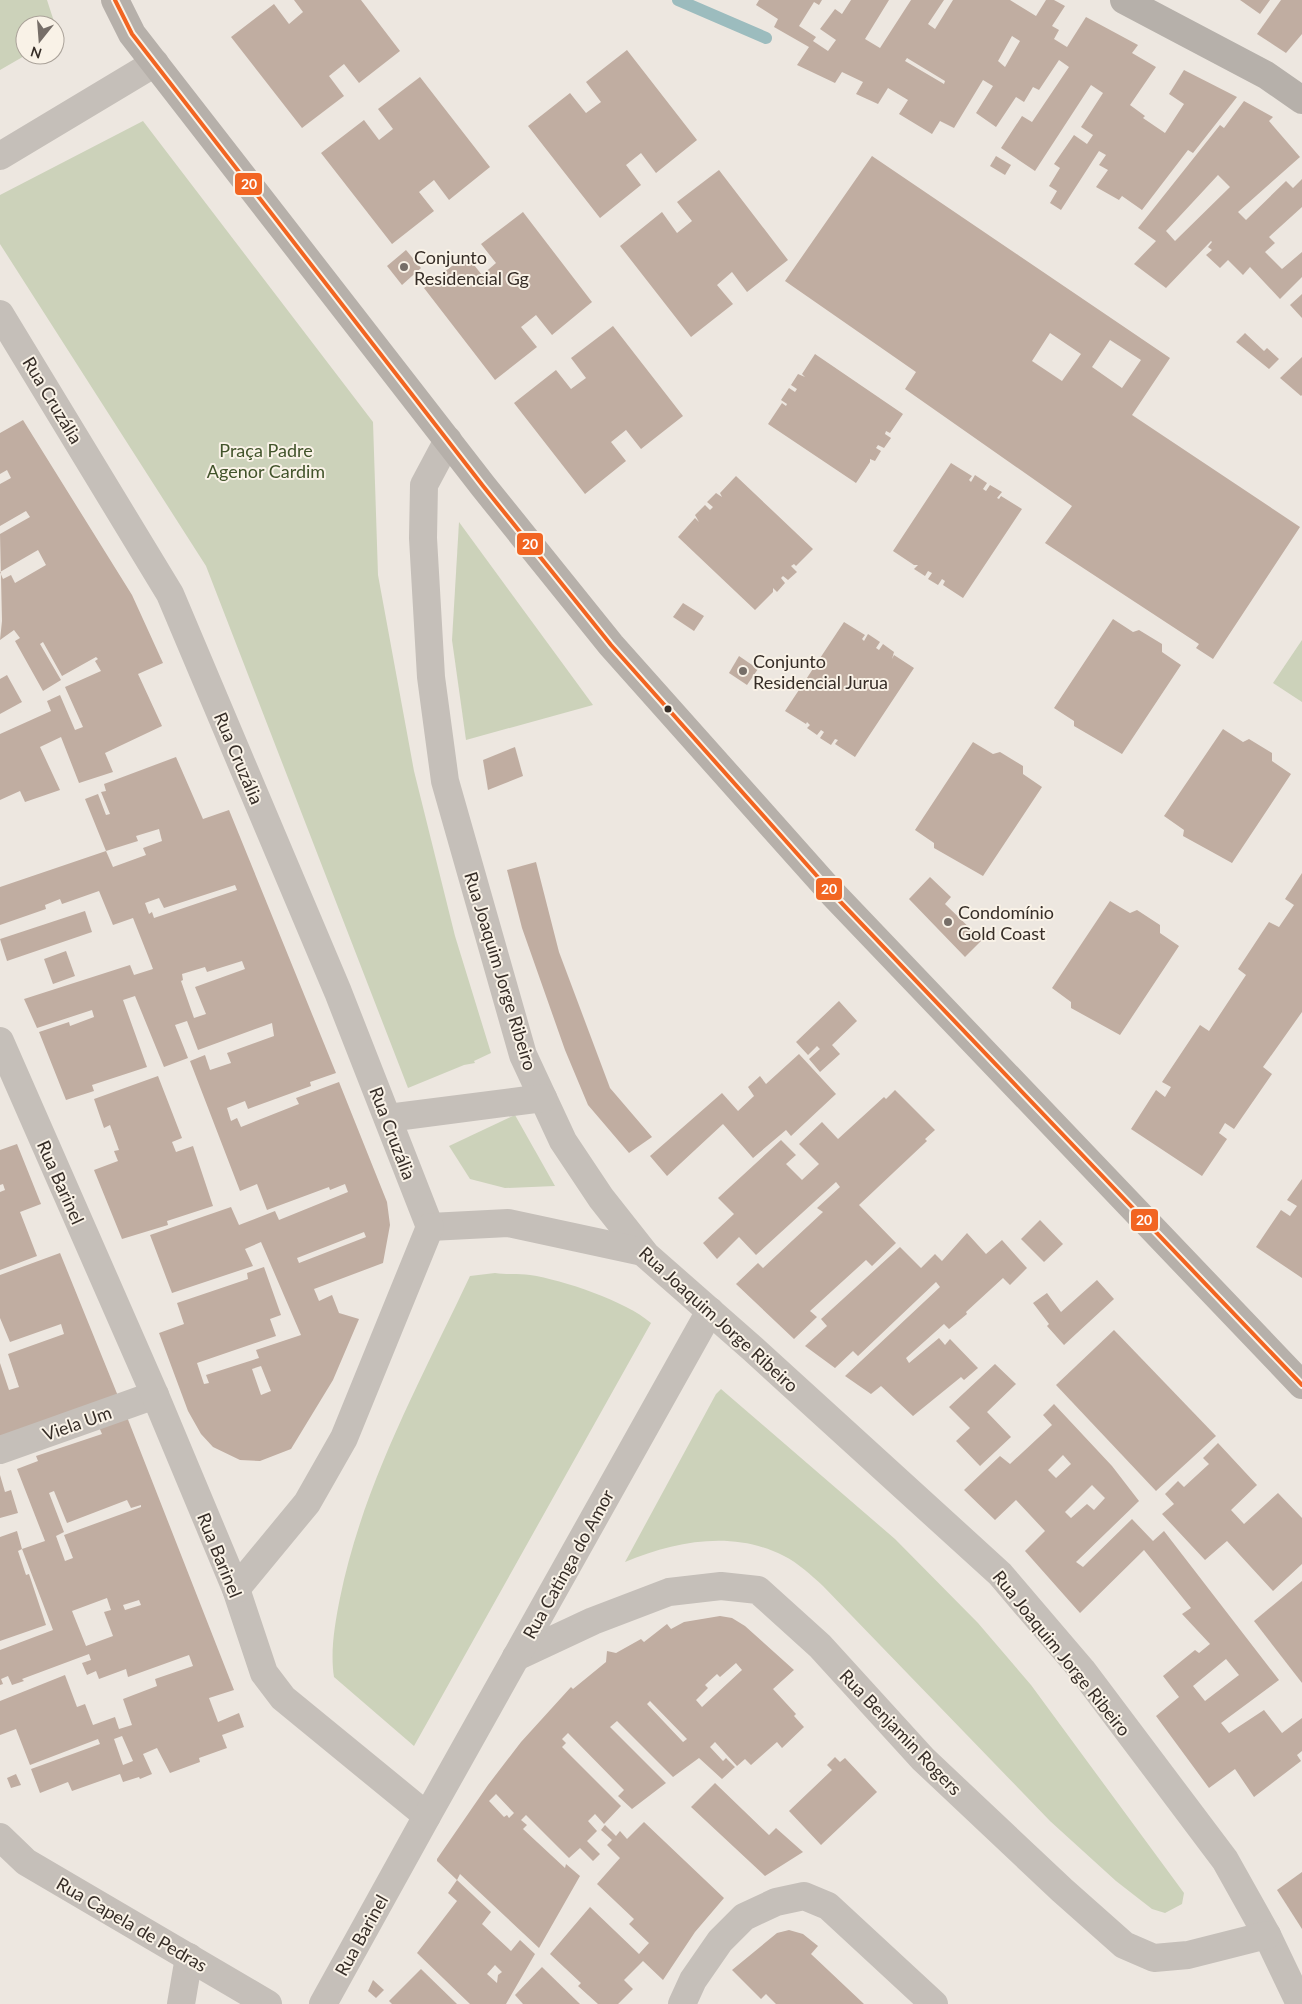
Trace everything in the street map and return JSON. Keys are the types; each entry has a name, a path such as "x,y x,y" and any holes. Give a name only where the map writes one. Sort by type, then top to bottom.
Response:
{"main road":[{"path":"115,0 132,34 154,63 448,440 611,645 833,894 1302,1385"},
{"path":"1124,0 1266,75 1302,100"}],"street":[{"path":"0,156 154,63"},
{"name":"Rua Cruzália","path":"0,314 170,594 338,992 430,1227"},
{"name":"Rua Joaquim Jorge Ribeiro","path":"448,440 424,485 423,538 431,677 445,781 523,1055 563,1141 600,1198 643,1252 1000,1574 1082,1670 1219,1852 1267,1935 1300,2004"},
{"name":"Rua Barinel","path":"0,1042 154,1395 236,1589 264,1673 282,1698 427,1816 323,2004"},
{"path":"388,1118 543,1098"},
{"path":"236,1589 307,1503 344,1438 430,1227 508,1223 643,1252"},
{"name":"Rua Catinga do Amor","path":"427,1816 710,1312"},
{"name":"Viela Um","path":"0,1450 154,1395"},
{"name":"Rua Benjamin Rogers","path":"516,1657 593,1621 670,1592 721,1586 758,1590 820,1646 923,1758 1062,1890 1124,1944 1154,1958 1188,1955 1267,1935"},
{"name":"Rua Capela de Pedras","path":"0,1837 26,1862 268,2004"},
{"path":"682,2004 693,1980 720,1941 744,1916 776,1902 804,1896 828,1906 934,2004"},
{"path":"181,2004 189,1957"}],"green space":[{"path":"0,0 47,0 52,15 15,15 15,61 0,70"},
{"name":"Praça Padre Agenor Cardim","path":"143,121 373,422 378,575 414,771 455,936 491,1053 474,1061 475,1063 464,1065 408,1088 206,566 0,244 0,195"},
{"path":"459,522 593,705 466,740 452,640"},
{"path":"1302,640 1302,702 1273,683"},
{"path":"515,1115 555,1186 505,1188 470,1179 449,1146"},
{"path":"495,1273 530,1275 576,1287 610,1299 651,1323 414,1746 334,1677 333,1648 336,1617 350,1556 363,1514 378,1473 413,1394 470,1276"},
{"path":"721,1389 895,1539 978,1623 1031,1685 1184,1893 1182,1904 1165,1913 1152,1909 1116,1881 1050,1821 823,1586 789,1559 765,1548 745,1543 704,1541 664,1549 625,1562 716,1394"}],"building":[{"path":"294,0 361,0 400,51 359,83 344,64 329,76 344,96 302,128 231,37 274,4 289,24 303,12"},
{"path":"759,0 822,0 819,5 814,2 799,26 816,37 813,41 828,51 836,40 820,29 835,9 842,14 851,0 889,0 865,39 880,48 911,0 944,0 928,24 935,29 953,0 1010,0 1036,16 1046,0 1054,0 1065,6 1052,26 1059,30 1054,39 1067,47 1086,17 1138,45 1132,53 1156,67 1130,105 1145,116 1143,118 1165,133 1184,104 1169,94 1184,70 1237,97 1193,153 1188,150 1142,210 1122,196 1119,200 1096,187 1108,170 1099,165 1106,155 1099,151 1061,210 1050,203 1057,191 1049,186 1060,168 1054,164 1074,135 1087,144 1093,135 1081,127 1103,93 1091,85 1035,171 1001,148 1022,116 1032,122 1069,67 1059,60 1039,90 1033,87 1024,102 1016,97 996,127 976,113 993,86 983,80 954,128 940,121 932,134 899,114 908,100 888,88 878,104 856,94 863,82 842,72 835,83 797,65 809,47 774,27 778,19 756,5","holes":["1012,36 1020,41 1005,67 998,61","907,58 945,81 944,84 905,61"]},
{"path":"1240,0 1270,0 1260,14"},
{"path":"1281,0 1302,0 1302,34 1286,53 1257,34"},
{"path":"627,50 697,140 656,173 641,153 626,165 641,185 600,218 528,126 570,93 586,113 601,102 586,82"},
{"path":"420,77 490,167 449,200 434,180 419,192 434,211 392,244 321,153 364,120 379,140 393,129 378,109"},
{"path":"1244,101 1273,117 1269,121 1300,157 1238,212 1246,220 1286,181 1293,188 1302,179 1302,207 1269,237 1275,243 1265,252 1282,269 1302,252 1302,277 1280,299 1250,267 1243,275 1228,260 1220,268 1206,255 1212,250 1208,247 1211,241 1166,288 1134,264 1156,241 1138,228 1220,125 1224,128","holes":["1218,175 1230,187 1175,241 1166,231"]},
{"path":"872,156 1170,358 1132,415 1300,527 1213,659 1196,648 1199,644 1045,543 1072,506 905,389 916,372 785,281","holes":["1050,333 1081,354 1062,381 1032,361","1110,340 1141,360 1122,388 1092,367"]},
{"path":"996,156 1011,165 1005,175 990,166"},
{"path":"719,170 788,260 747,292 732,272 717,285 733,304 691,337 620,246 662,212 677,233 692,221 677,202"},
{"path":"523,212 592,302 552,335 536,315 521,327 537,347 495,380 424,288 466,255 482,275 496,263 481,244"},
{"name":"Conjunto Residencial Gg","path":"406,250 421,268 402,285 387,266"},
{"path":"1302,294 1302,318 1290,305"},
{"path":"613,326 683,416 641,449 626,430 611,442 626,461 585,494 514,403 556,370 571,389 586,378 571,358"},
{"path":"1245,333 1264,351 1267,348 1279,359 1269,369 1236,342"},
{"path":"815,354 903,414 890,433 886,431 885,434 891,438 884,448 878,445 876,448 881,451 875,461 870,459 870,462 856,483 768,424 782,403 786,406 787,404 781,400 789,388 795,392 797,389 791,385 798,374 805,377 802,374"},
{"path":"1302,357 1302,395 1301,396 1280,378"},
{"path":"23,420 132,595 163,663 138,674 162,726 105,753 113,772 79,783 61,737 40,747 60,790 25,802 20,791 0,800 0,734 51,711 47,701 60,695 75,730 83,727 65,687 101,671 95,661 98,659 96,657 62,676 43,642 40,644 61,680 43,691 15,641 20,638 14,630 0,640 2,621 1,574 3,579 11,575 15,583 46,565 38,550 1,572 0,534 30,517 26,511 0,526 0,484 11,478 7,470 0,474 0,433"},
{"path":"951,463 972,476 969,480 971,482 975,475 987,483 983,489 986,491 990,485 1002,492 997,498 999,499 1001,496 1022,509 963,598 943,585 945,581 942,579 938,585 928,579 932,573 928,571 925,576 914,569 918,565 914,565 893,551"},
{"path":"736,476 813,549 796,566 794,564 791,566 797,572 788,580 783,576 781,578 785,583 777,592 773,588 773,592 755,610 678,537 695,518 699,522 695,515 705,505 710,510 713,507 707,502 716,493 722,497 720,493"},
{"path":"683,603 704,616 694,631 673,617"},
{"path":"1113,619 1133,632 1139,630 1162,644 1162,652 1181,665 1122,754 1074,726 1074,721 1054,708"},
{"path":"844,622 865,635 862,639 864,641 868,634 880,642 876,648 879,650 883,644 894,652 892,659 894,655 914,668 855,757 835,744 838,740 835,739 831,745 820,738 824,732 821,730 817,735 807,728 810,725 807,722 806,724 785,711"},
{"name":"Conjunto Residencial Jurua","path":"739,656 758,669 747,685 729,673"},
{"path":"7,675 22,702 0,714 0,679"},
{"path":"1223,729 1243,742 1249,739 1272,753 1272,761 1291,774 1232,863 1183,836 1184,830 1164,816"},
{"path":"973,742 993,754 1000,752 1023,766 1023,774 1042,787 983,876 934,848 934,843 915,830"},
{"path":"515,747 523,776 488,790 483,760"},
{"path":"176,757 203,819 229,810 336,1073 310,1082 311,1086 248,1109 245,1101 227,1108 231,1121 237,1118 241,1127 299,1104 296,1098 339,1082 387,1202 390,1225 383,1263 314,1289 319,1301 332,1295 339,1313 359,1319 333,1380 291,1449 260,1461 240,1460 213,1447 201,1434 188,1411 159,1333 184,1324 177,1303 248,1279 247,1273 264,1267 281,1315 270,1319 276,1336 197,1363 204,1384 209,1383 206,1375 259,1358 256,1350 301,1335 261,1242 245,1249 253,1266 172,1293 150,1235 231,1207 239,1225 275,1211 279,1220 348,1192 345,1184 330,1190 329,1187 267,1210 257,1184 240,1191 190,1061 205,1055 210,1070 231,1063 227,1053 274,1036 272,1023 198,1050 187,1021 175,1025 188,1058 164,1067 135,996 123,1000 147,1067 92,1085 94,1091 66,1100 39,1032 69,1022 70,1026 94,1017 92,1010 37,1028 24,999 130,965 134,975 153,969 133,918 113,925 99,891 62,904 60,899 45,905 46,909 0,925 0,887 106,851 85,799 98,794 106,815 110,814 101,792 106,791 104,784","holes":["159,829 162,841 143,848 146,855 113,867 106,851 138,841 136,836","235,885 237,890 154,918 152,912 149,914 145,903 159,898 164,908","242,961 245,969 195,987 206,1014 194,1018 181,981 183,980 182,974 205,967 207,972","364,1232 366,1237 299,1263 297,1258","261,1366 271,1391 261,1395 252,1369"]},
{"path":"536,862 559,952 610,1088 652,1137 629,1153 588,1105 565,1050 522,928 507,870"},
{"path":"1302,873 1302,1012 1263,1067 1272,1074 1234,1129 1225,1123 1219,1133 1227,1139 1202,1176 1131,1129 1156,1090 1165,1097 1171,1087 1162,1082 1200,1025 1209,1031 1246,975 1238,969 1269,922 1279,927 1294,905 1285,899"},
{"name":"Condomínio Gold Coast","path":"930,877 951,897 945,904 982,940 965,957 909,899"},
{"path":"1110,901 1130,913 1137,910 1160,925 1160,933 1179,946 1120,1035 1071,1008 1071,1002 1052,988"},
{"path":"85,911 92,932 7,961 0,939"},
{"path":"66,951 75,976 53,984 44,959"},
{"path":"839,1001 857,1021 832,1045 840,1054 820,1072 809,1059 820,1049 817,1046 808,1055 796,1042"},
{"path":"799,1054 836,1094 791,1136 786,1130 753,1158 723,1124 667,1176 650,1156 722,1093 738,1111 754,1096 748,1087 760,1076 766,1084"},
{"path":"158,1076 182,1138 172,1142 176,1152 193,1146 213,1206 167,1221 168,1225 122,1239 94,1170 118,1161 114,1151 119,1150 110,1125 104,1128 94,1099"},
{"path":"895,1090 935,1130 925,1139 927,1141 859,1205 896,1243 872,1266 866,1260 810,1311 817,1317 794,1339 736,1284 758,1263 763,1268 823,1212 817,1208 840,1187 836,1182 756,1255 739,1237 717,1259 703,1243 734,1214 718,1198 781,1140 796,1155 786,1164 802,1180 819,1164 799,1144 822,1122 838,1139 884,1097 886,1099"},
{"path":"17,1144 41,1204 20,1212 37,1256 0,1270 0,1192 5,1190 3,1184 0,1185 0,1150"},
{"path":"1302,1179 1302,1278 1256,1247 1281,1210 1290,1216 1297,1206 1287,1200"},
{"path":"1040,1220 1063,1244 1044,1262 1021,1239"},
{"path":"967,1233 986,1254 1002,1240 1027,1268 1010,1285 1003,1278 949,1329 944,1324 906,1358 909,1363 939,1338 945,1345 950,1339 978,1368 964,1380 961,1377 913,1416 881,1386 871,1394 845,1376 940,1287 936,1282 858,1356 853,1351 835,1368 805,1346 827,1326 821,1319 900,1247 921,1268 935,1254 942,1261"},
{"path":"60,1253 118,1396 0,1436 0,1363 9,1390 19,1387 8,1354 64,1334 61,1324 10,1342 0,1318 0,1275"},
{"path":"1097,1280 1114,1299 1064,1345 1047,1326 1049,1324 1033,1303 1047,1293 1061,1312"},
{"path":"1114,1330 1216,1436 1156,1491 1056,1385"},
{"path":"995,1364 1016,1384 987,1412 1011,1437 980,1466 956,1441 970,1428 949,1407"},
{"path":"1054,1404 1112,1466 1139,1501 1076,1562 1083,1567 1132,1519 1153,1541 1164,1531 1279,1680 1221,1723 1229,1733 1264,1710 1282,1733 1302,1718 1302,1751 1297,1755 1301,1761 1254,1797 1235,1769 1209,1788 1156,1716 1179,1697 1163,1676 1195,1650 1199,1653 1210,1644 1182,1614 1191,1608 1144,1550 1080,1613 1025,1551 1045,1531 1016,1500 995,1520 964,1490 1000,1456 1010,1464 1052,1425 1043,1415","holes":["1063,1455 1071,1464 1056,1478 1048,1470","1092,1485 1105,1498 1094,1510 1087,1504 1071,1518 1065,1512","1226,1659 1239,1675 1205,1701 1193,1686"]},
{"path":"127,1417 234,1690 209,1698 218,1722 239,1713 244,1727 222,1735 227,1748 199,1758 200,1762 170,1773 157,1748 143,1754 152,1774 140,1779 139,1777 123,1782 120,1774 72,1791 68,1782 40,1793 31,1769 100,1744 98,1739 30,1765 16,1729 0,1735 0,1701 65,1675 77,1707 85,1704 93,1725 115,1717 119,1729 132,1725 123,1699 157,1686 155,1679 193,1666 189,1655 128,1677 126,1669 99,1679 96,1671 87,1675 82,1663 91,1660 89,1654 22,1679 24,1681 12,1685 8,1676 1,1679 3,1684 0,1685 0,1650 53,1630 22,1549 45,1541 17,1469 38,1461 36,1456 102,1434 99,1427","holes":["54,1491 67,1523 127,1500 131,1508 141,1505 141,1507 64,1535 73,1558 65,1561 56,1536 64,1532 49,1493","107,1598 111,1610 104,1612 113,1636 86,1646 72,1611","139,1600 141,1605 125,1610 123,1605","122,1736 133,1761 123,1765 114,1739"]},
{"path":"1218,1443 1257,1485 1231,1510 1244,1524 1278,1493 1302,1518 1302,1564 1273,1591 1227,1541 1205,1560 1162,1514 1174,1504 1165,1494 1178,1481 1184,1487 1209,1464 1203,1458"},
{"path":"0,1475 5,1492 11,1490 18,1513 0,1518"},
{"path":"17,1531 22,1549 18,1551 26,1575 29,1574 46,1625 0,1641 0,1537"},
{"path":"1302,1581 1302,1683 1254,1621"},
{"path":"720,1616 732,1618 745,1626 794,1670 773,1689 796,1714 794,1716 804,1727 782,1748 777,1742 751,1765 745,1759 737,1766 715,1742 710,1747 723,1761 726,1758 735,1767 722,1779 699,1758 673,1777 617,1721 610,1727 666,1783 632,1809 618,1796 624,1790 568,1733 562,1739 566,1743 562,1747 621,1806 604,1824 595,1814 588,1821 597,1831 587,1841 600,1854 593,1861 580,1848 569,1858 526,1815 521,1820 527,1825 523,1829 565,1868 566,1864 580,1876 539,1948 460,1874 457,1880 437,1859 488,1785 521,1742 571,1687 573,1689 606,1662 607,1651 616,1653 641,1639 644,1642 667,1624 671,1629 684,1622","holes":["736,1663 742,1670 702,1707 696,1700 708,1688 705,1685 717,1674 720,1677","650,1701 687,1739 683,1742 647,1704","496,1794 514,1813 509,1818 507,1815 504,1817 489,1801"]},
{"path":"835,1757 840,1762 845,1758 877,1792 821,1845 789,1811 832,1770 827,1765"},
{"path":"16,1774 21,1785 11,1788 7,1778"},
{"path":"715,1783 769,1835 776,1828 803,1852 765,1876 691,1807"},
{"path":"644,1822 724,1898 695,1932 663,1980 643,1961 624,1980 633,1989 618,2004 598,2004 578,1986 581,1983 550,1954 590,1907 639,1954 649,1943 629,1924 634,1919 597,1884 620,1858 607,1845 612,1840 601,1830 605,1825 616,1836 620,1831 627,1839"},
{"path":"1302,1872 1302,1929 1277,1890"},
{"path":"457,1880 491,1912 482,1924 511,1951 520,1940 535,1954 506,2004 470,2004 417,1953 457,1901 448,1893","holes":["495,1965 502,1972 498,1975 497,1983 487,1974"]},
{"path":"789,1930 803,1934 818,1946 811,1954 864,2004 776,2004 766,1994 761,1999 732,1970 777,1933"},
{"path":"542,1967 580,2004 523,2004 515,1995"},
{"path":"421,1969 457,2004 392,2004 389,2001"},
{"path":"373,1980 384,1990 376,1998 368,1991"}],"waterway":[{"path":"678,0 766,38"}],"transit line":[{"name":"20","path":"115,0 132,34 483,486 611,645 833,894 1302,1385"}],"place":[{"name":"Conjunto Residencial Gg","path":"404,267"},
{"name":"Conjunto Residencial Jurua","path":"743,671"},
{"name":"Condomínio Gold Coast","path":"948,922"}]}
